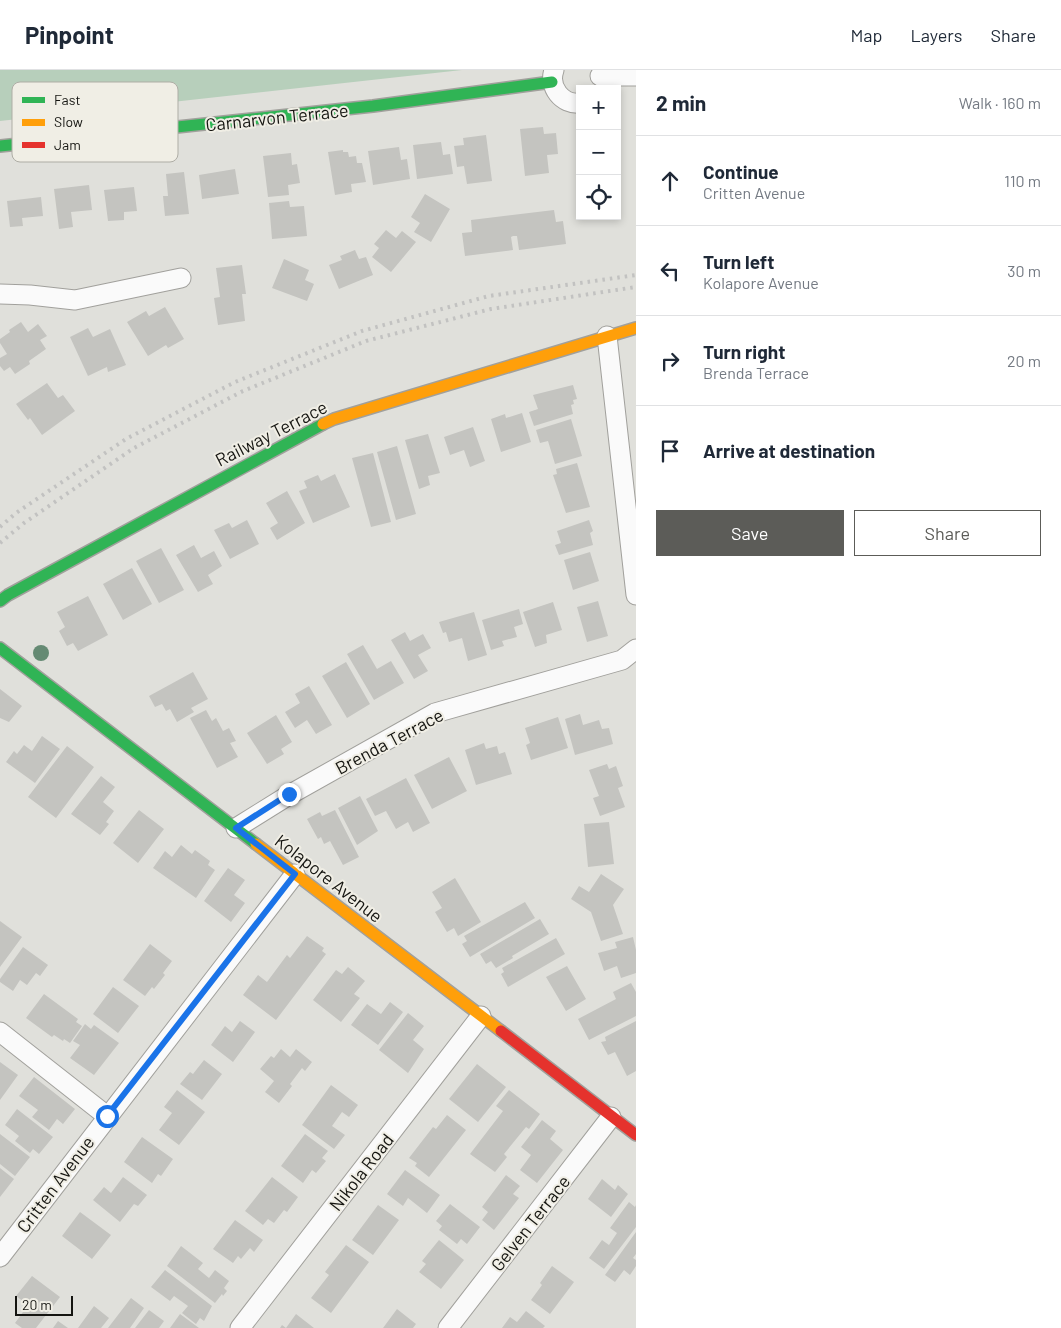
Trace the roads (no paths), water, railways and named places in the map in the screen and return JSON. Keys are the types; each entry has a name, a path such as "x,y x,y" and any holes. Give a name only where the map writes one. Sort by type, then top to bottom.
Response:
{"street":[{"path":"553,76 554,89 563,99 576,103"},
{"name":"Carnarvon Terrace","path":"178,127 373,106 553,76"},
{"path":"598,78 636,76"},
{"path":"0,294 75,300 181,278"},
{"name":"Railway Terrace","path":"0,601 99,544 312,428 334,419 636,328"},
{"path":"607,336 636,595"},
{"name":"Kolapore Avenue","path":"0,648 636,1135"},
{"name":"Brenda Terrace","path":"236,828 289,794 435,714 622,660 636,649"},
{"name":"Critten Avenue","path":"0,1257 295,874"},
{"name":"Nikola Road","path":"240,1328 481,1016"},
{"path":"0,1032 107,1116"},
{"name":"Gelven Terrace","path":"448,1328 611,1117"}],"railway":[{"path":"0,527 16,513 126,439 235,382 362,331 489,296 636,275"},
{"path":"0,543 24,523 134,448 243,391 366,341 491,309 636,287"}]}
